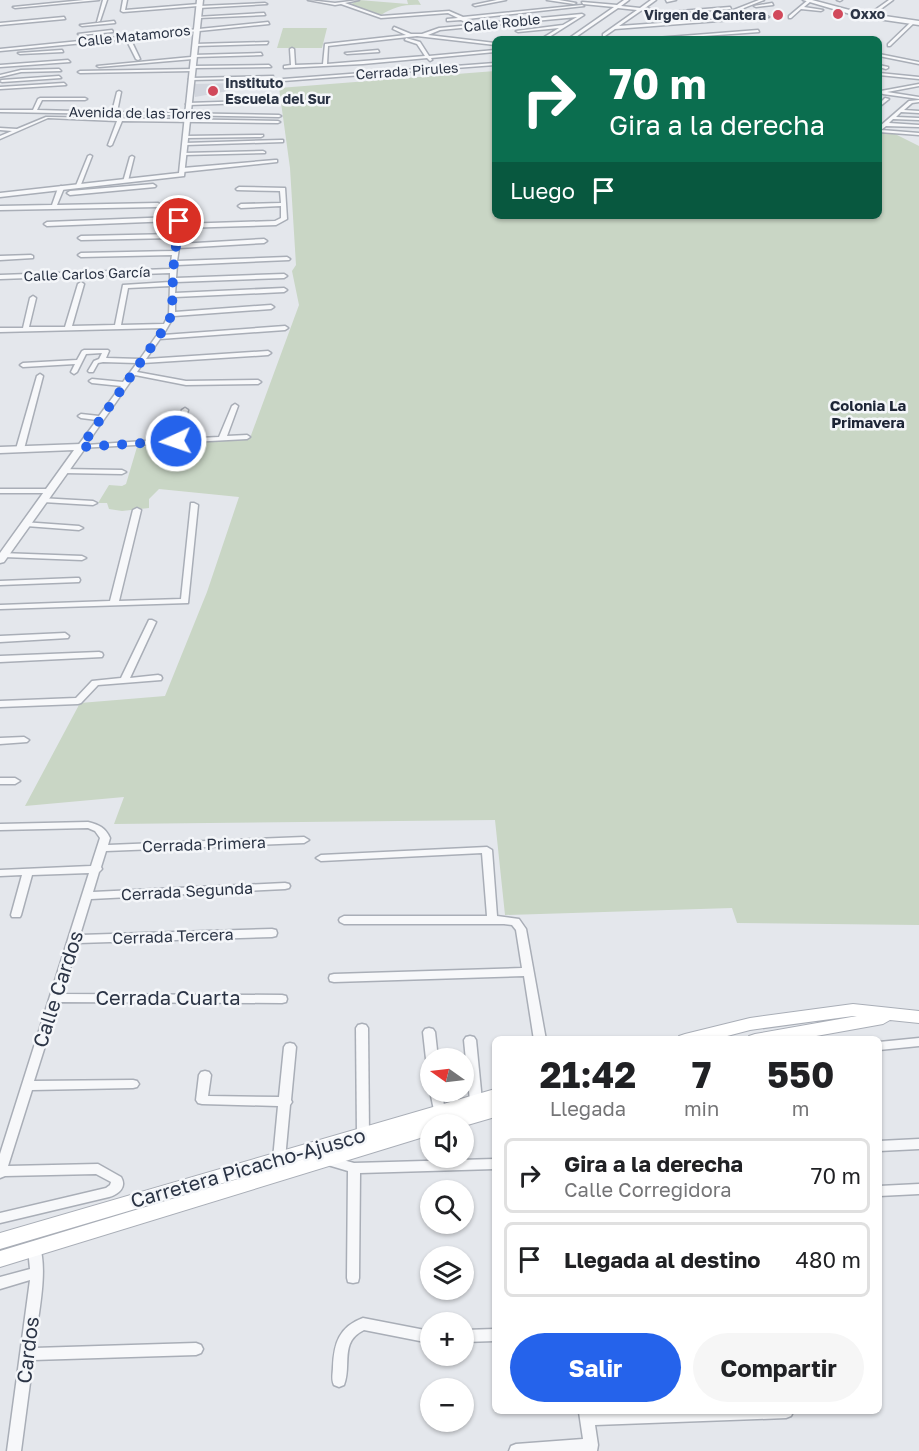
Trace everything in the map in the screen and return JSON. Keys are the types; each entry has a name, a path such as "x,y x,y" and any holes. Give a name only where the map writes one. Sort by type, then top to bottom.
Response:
{"main road":[{"path":"701,1036 750,1024 853,1010 919,1015"},
{"path":"777,1036 900,1014"},
{"name":"Carretera Picacho-Ajusco","path":"452,1114 476,1101 492,1097"},
{"name":"Carretera Picacho-Ajusco","path":"474,1114 492,1111"},
{"name":"Carretera Picacho-Ajusco","path":"0,1241 363,1135 420,1125"},
{"name":"Carretera Picacho-Ajusco","path":"0,1259 323,1160 420,1128"}],"street":[{"path":"20,0 15,6 97,0"},
{"path":"98,21 105,0"},
{"path":"124,0 123,11 199,4 265,4"},
{"path":"310,0 343,4 381,16 436,11 454,13 477,26"},
{"path":"343,4 357,0"},
{"path":"475,4 504,0"},
{"path":"549,0 641,9 681,23"},
{"path":"574,36 627,0"},
{"path":"604,34 654,0"},
{"path":"667,1 674,0"},
{"path":"746,0 755,2"},
{"path":"758,31 756,27 714,18 762,0"},
{"path":"804,14 791,15 808,0 869,16 916,23"},
{"path":"869,16 891,0"},
{"path":"0,24 64,21 74,1"},
{"path":"548,36 582,15 587,10 584,3"},
{"path":"448,20 584,3"},
{"path":"182,173 199,4"},
{"path":"682,11 772,4"},
{"path":"800,8 822,10"},
{"path":"198,17 264,14"},
{"name":"Calle Roble","path":"424,35 432,30 582,15"},
{"path":"614,28 767,17"},
{"path":"82,25 115,20 109,38"},
{"name":"Calle Matamoros","path":"0,50 268,22"},
{"path":"889,45 916,23"},
{"path":"518,31 566,26"},
{"path":"394,28 411,36"},
{"path":"80,34 112,31"},
{"path":"756,36 758,31"},
{"path":"694,36 758,31"},
{"path":"326,64 326,45 424,35 452,41 492,44"},
{"path":"127,37 138,59"},
{"path":"400,38 418,43 427,57 436,65"},
{"path":"195,45 267,43"},
{"path":"455,43 492,60"},
{"path":"292,49 293,66"},
{"path":"0,55 62,51"},
{"path":"346,53 378,51"},
{"path":"286,67 363,63 492,51"},
{"path":"357,52 363,63"},
{"path":"90,67 193,57 261,54"},
{"path":"882,56 919,65"},
{"path":"0,66 68,61"},
{"name":"Cerrada Pirules","path":"283,80 492,61"},
{"path":"882,62 898,65"},
{"path":"905,76 919,65"},
{"path":"80,72 269,66"},
{"path":"882,67 886,68"},
{"path":"0,76 18,71 59,70"},
{"path":"882,74 919,78"},
{"path":"191,79 271,77"},
{"path":"0,81 62,83 0,88"},
{"path":"882,92 919,85"},
{"path":"114,113 119,92"},
{"path":"882,92 919,100"},
{"path":"904,95 919,92"},
{"path":"882,98 911,102 919,100"},
{"path":"34,112 40,99 85,99"},
{"path":"882,103 887,99"},
{"path":"188,104 276,101"},
{"path":"882,126 911,102"},
{"name":"Avenida de las Torres","path":"0,111 114,113 278,122"},
{"path":"900,111 919,112"},
{"path":"0,138 49,118 57,112"},
{"name":"Avenida de las Torres","path":"0,117 120,120 279,116"},
{"path":"891,118 919,119"},
{"path":"110,145 120,120"},
{"path":"884,124 919,126"},
{"path":"0,129 19,130"},
{"path":"882,131 919,140"},
{"path":"896,133 919,134"},
{"path":"185,140 280,138"},
{"path":"184,154 263,152"},
{"path":"77,187 90,156"},
{"path":"125,181 132,157"},
{"path":"70,193 125,181 275,161"},
{"path":"266,169 267,162"},
{"path":"182,173 191,174"},
{"path":"0,195 77,187 88,189 153,186"},
{"path":"54,207 61,188"},
{"path":"47,224 173,219 179,224 282,221 284,219 283,189 239,189"},
{"path":"241,206 284,204"},
{"path":"0,208 158,206"},
{"path":"2,557 166,326 172,314 179,224"},
{"path":"81,238 177,236"},
{"path":"81,255 264,241"},
{"path":"0,258 31,257"},
{"name":"Calle Carlos García","path":"0,277 287,259"},
{"path":"118,327 125,286 285,276"},
{"path":"68,328 81,284"},
{"path":"173,296 284,290"},
{"path":"25,330 33,298"},
{"path":"172,314 271,307"},
{"path":"0,330 166,326"},
{"path":"159,337 285,328"},
{"path":"74,372 84,352 106,351 102,360"},
{"path":"91,370 96,362 102,360 142,361 268,352"},
{"path":"23,365 78,362"},
{"path":"133,373 186,383 258,382"},
{"path":"20,449 40,376"},
{"path":"92,381 125,384"},
{"path":"222,439 235,406"},
{"path":"176,441 185,410"},
{"path":"81,416 101,418"},
{"path":"0,450 247,437"},
{"path":"64,471 122,472"},
{"path":"0,491 50,490"},
{"path":"43,500 93,502"},
{"path":"0,607 185,600 194,505"},
{"path":"114,603 137,510"},
{"path":"26,524 80,528"},
{"path":"2,557 82,558"},
{"path":"0,583 76,580"},
{"path":"125,680 152,622"},
{"path":"0,639 65,636"},
{"path":"0,659 99,655"},
{"path":"0,704 78,700 83,698 95,683 158,678"},
{"path":"0,741 24,740"},
{"path":"0,781 15,781"},
{"path":"0,827 77,825 97,828 103,832 105,838 103,848"},
{"name":"Cerrada Primera","path":"103,848 304,840"},
{"name":"Calle Cardos","path":"0,1172 103,848"},
{"path":"321,858 487,850 492,920"},
{"path":"0,873 97,869"},
{"path":"16,915 28,873"},
{"name":"Cerrada Segunda","path":"88,896 285,886"},
{"path":"345,920 515,922 522,929 539,1036"},
{"name":"Cerrada Tercera","path":"74,939 272,933"},
{"path":"334,978 529,972"},
{"name":"Cerrada Cuarta","path":"54,998 282,999"},
{"path":"362,1028 363,1135"},
{"path":"429,1032 431,1048"},
{"path":"470,1040 476,1101"},
{"path":"882,1046 919,1042"},
{"path":"279,1159 290,1047"},
{"path":"205,1075 202,1100 286,1102"},
{"path":"28,1086 133,1084"},
{"path":"882,1146 919,1144"},
{"path":"323,1160 354,1168 492,1164"},
{"path":"353,1278 354,1168"},
{"path":"0,1172 98,1169 117,1179 116,1188 109,1192 0,1218"},
{"path":"882,1191 919,1189"},
{"name":"Cardos","path":"14,1451 37,1273 34,1249"},
{"path":"0,1283 37,1273"},
{"path":"339,1381 342,1342 352,1328 363,1324 420,1335"},
{"path":"474,1336 492,1335"},
{"path":"28,1354 196,1349"},
{"path":"516,1451 591,1448 587,1415 653,1414"}],"shaded area":[{"name":"Instituto Escuela del Sur","path":"278,82 195,97 194,84"}],"green space":[{"path":"359,0 408,4 407,0 418,0 421,5 400,7 381,15 349,5"},
{"path":"283,28 327,28 322,48 277,48"},
{"path":"492,71 492,219 882,219 882,131 893,133 919,146 919,925 737,923 732,908 505,915 495,820 114,824 124,797 25,806 80,703 165,696 207,592 239,497 159,489 149,499 149,508 122,511 109,509 107,503 98,503 109,485 126,484 137,447 250,438 299,305 292,271 296,265 290,168 279,88"}],"place":[{"name":"Oxxo","path":"838,14"},
{"name":"Virgen de Cantera","path":"778,15"},
{"name":"Instituto Escuela del Sur","path":"213,91"}],"district":[{"name":"Colonia La Primavera","path":"868,414"}],"route":[{"path":"176,441 81,447 166,326 172,314 173,271 179,221"}]}
